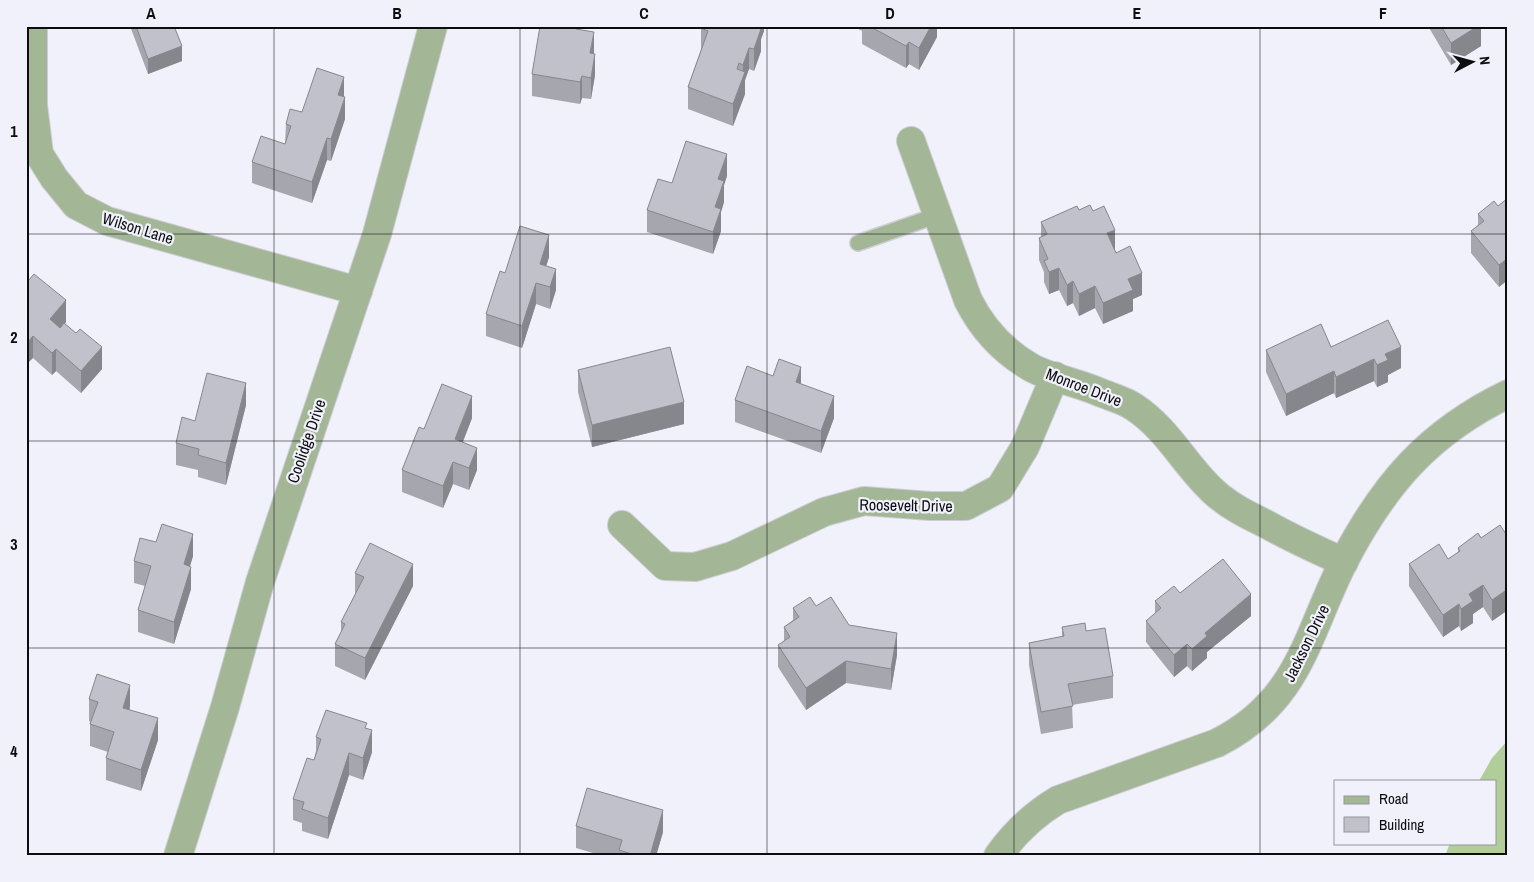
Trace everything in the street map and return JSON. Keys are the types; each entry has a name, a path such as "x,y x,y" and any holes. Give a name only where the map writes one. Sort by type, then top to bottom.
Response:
{"street":[{"name":"Wilson Lane","path":"33,26 33,106 39,154 54,178 76,205 107,221 358,292"},
{"name":"Coolidge Drive","path":"178,856 225,707 260,582 377,234 432,26"},
{"name":"Monroe Drive","path":"911,142 959,278 976,317 991,336 1033,368 1132,406 1160,429 1180,450 1203,480 1230,504 1294,540 1344,562"},
{"name":"Roosevelt Drive","path":"622,525 664,566 695,567 732,556 824,512 864,501 930,506 966,506 1000,488 1025,447 1056,376"},
{"name":"Jackson Drive","path":"998,856 1024,824 1058,800 1217,742 1232,735 1258,716 1271,704 1291,678 1344,562 1382,499 1410,462 1453,426 1482,406 1508,394"}],"lane":[{"path":"858,243 938,215"}],"green space":[{"path":"1508,740 1508,856 1445,856 1450,844 1496,844 1496,780 1480,780 1492,758"}],"building":[{"path":"136,26 174,26 182,46 148,59"},
{"path":"540,26 577,26 576,29 594,32 590,53 595,54 591,78 582,76 580,82 532,74"},
{"path":"701,26 758,26 757,28 761,29 754,49 749,48 743,65 739,63 737,69 745,72 733,104 688,87 708,31 701,28"},
{"path":"869,26 931,26 919,48 909,42 906,46"},
{"path":"1441,26 1478,26 1451,43"},
{"path":"317,68 344,77 338,95 345,97 331,139 327,138 312,182 252,162 261,136 285,144 291,126 286,124 290,109 302,112"},
{"path":"686,141 727,154 718,179 724,181 715,207 721,209 713,232 647,210 658,179 672,183"},
{"path":"1508,198 1508,258 1499,265 1471,231 1484,221 1478,214 1494,201 1498,206"},
{"path":"1090,205 1093,211 1104,206 1115,230 1107,233 1116,253 1130,246 1142,273 1128,279 1133,290 1103,303 1095,286 1079,294 1073,281 1067,285 1059,268 1049,272 1044,261 1048,259 1039,238 1047,234 1041,222 1077,206 1079,210"},
{"path":"520,226 549,235 540,264 556,269 550,287 536,283 522,326 486,314 500,271 505,273"},
{"path":"34,274 66,300 50,319 60,328 64,323 76,333 80,329 102,347 81,371 56,349 52,353 33,336 26,344 26,279 28,281"},
{"path":"1388,320 1401,347 1385,354 1388,360 1377,365 1374,359 1336,377 1334,371 1286,394 1266,350 1321,324 1331,347"},
{"path":"670,347 684,402 592,425 578,370"},
{"path":"779,359 801,367 796,382 834,396 821,431 735,400 747,366 773,376"},
{"path":"207,373 246,383 226,463 198,455 199,449 176,443 182,417 195,421"},
{"path":"442,384 472,396 455,439 477,448 469,468 453,462 443,486 402,470 419,427 424,429"},
{"path":"162,524 193,534 184,564 191,567 174,622 138,610 151,566 134,561 140,538 156,542"},
{"path":"1500,525 1508,537 1508,589 1492,600 1483,585 1469,594 1473,601 1461,609 1459,604 1443,615 1409,564 1439,544 1448,559 1460,551 1458,548 1478,533 1481,538"},
{"path":"370,543 413,564 365,658 335,644 345,624 341,622 364,577 355,573"},
{"path":"1223,559 1251,594 1205,633 1207,636 1192,649 1187,644 1174,655 1146,621 1161,608 1155,601 1174,586 1180,593"},
{"path":"810,597 816,606 831,597 849,625 897,633 891,669 846,661 806,688 778,645 790,637 784,627 799,617 793,608"},
{"path":"1085,623 1086,631 1105,628 1113,676 1068,684 1073,706 1041,712 1029,643 1064,636 1062,627"},
{"path":"97,674 130,685 123,708 158,718 141,770 106,758 114,732 90,724 98,702 89,699"},
{"path":"326,710 367,723 365,728 372,730 363,758 349,753 328,818 302,809 304,802 293,799 307,758 314,760 321,739 316,737"},
{"path":"587,788 663,810 650,856 638,856 619,850 622,840 576,826"}]}
